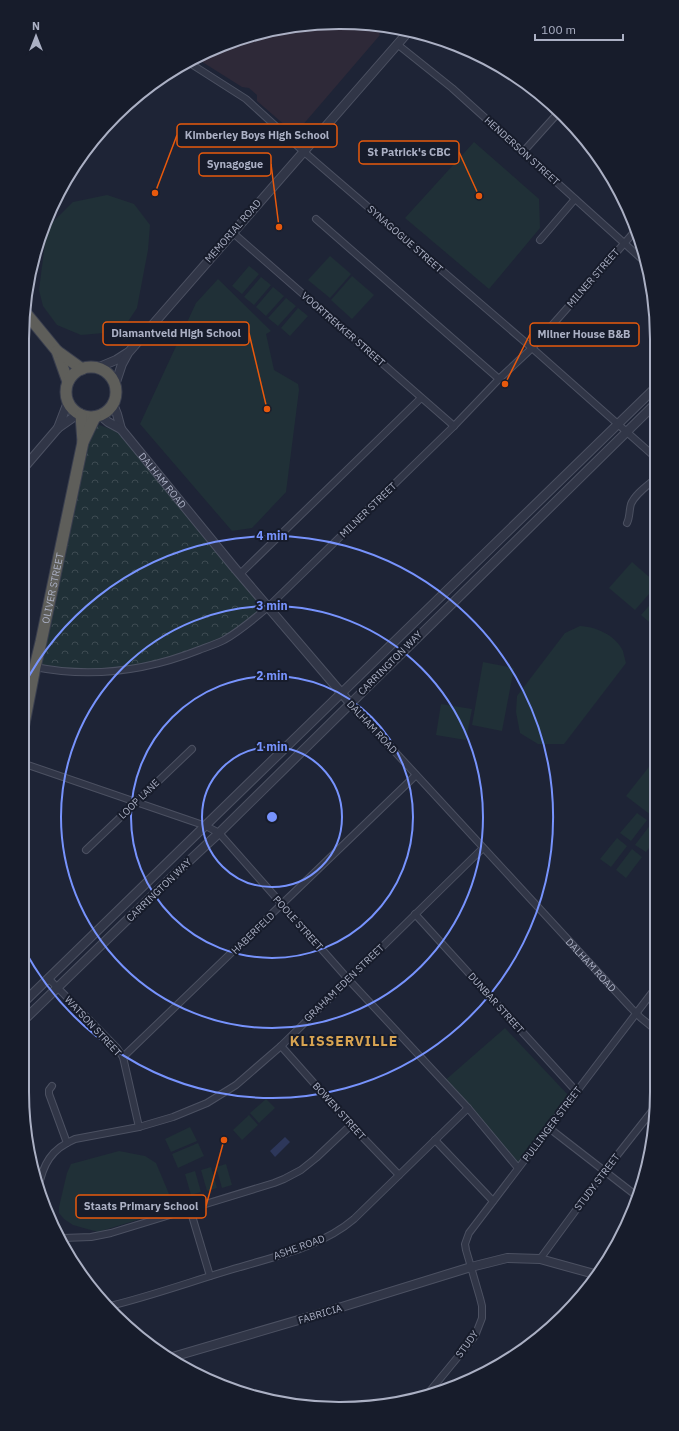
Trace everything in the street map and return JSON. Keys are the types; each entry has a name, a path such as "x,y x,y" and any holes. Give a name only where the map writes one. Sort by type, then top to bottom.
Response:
{"highway":[{"path":"30,318 57,351 82,369"},
{"path":"57,351 68,382"},
{"path":"90,367 98,368 107,372 113,380 116,395 113,404 106,413 88,417 80,415 74,411 68,402 66,393 68,382 72,376 82,369 90,367"},
{"name":"OLIVER STREET","path":"80,415 83,442"},
{"name":"OLIVER STREET","path":"29,698 83,442 98,416"}],"street":[{"name":"MEMORIAL ROAD","path":"115,385 122,364 128,353 404,36"},
{"name":"HENDERSON STREET","path":"397,44 452,88 638,255"},
{"name":"SYNAGOGUE STREET","path":"194,66 246,99 303,152 532,348 650,453"},
{"path":"523,152 555,116"},
{"path":"540,240 575,199"},
{"path":"316,219 499,379"},
{"name":"VOORTREKKER STREET","path":"232,232 454,426"},
{"name":"MILNER STREET","path":"35,667 90,673 115,671 162,663 224,640 238,631 268,607 532,348 632,235"},
{"path":"98,368 128,353"},
{"name":"CARRINGTON WAY","path":"29,997 650,393"},
{"path":"240,574 421,398"},
{"path":"58,428 68,402"},
{"name":"DALHAM ROAD","path":"113,404 121,429"},
{"name":"CARRINGTON WAY","path":"29,1015 219,833 650,409"},
{"path":"29,462 58,428 80,415"},
{"name":"DALHAM ROAD","path":"98,416 121,429 341,694 636,1014 650,1025"},
{"path":"627,523 630,517 630,506 633,500 650,484"},
{"name":"LOOP LANE","path":"86,850 192,749"},
{"name":"POOLE STREET","path":"29,764 137,801 206,826 219,833 348,979 468,1108 518,1168"},
{"name":"HABERFELD","path":"123,1057 416,775"},
{"name":"GRAHAM EDEN STREET","path":"41,1174 52,1154 61,1146 75,1139 139,1127 173,1117 207,1103 236,1085 280,1046 483,848"},
{"name":"DUNBAR STREET","path":"415,914 577,1092"},
{"name":"WATSON STREET","path":"48,978 117,1048 123,1057 139,1127"},
{"name":"PULLINGER STREET","path":"471,1267 466,1250 466,1237 650,995"},
{"name":"BOWEN STREET","path":"280,1046 351,1125 399,1175"},
{"path":"52,1086 49,1090 49,1094 67,1143"},
{"name":"ASHE ROAD","path":"114,1305 312,1244 332,1235 344,1228 354,1219 468,1108"},
{"name":"STUDY STREET","path":"540,1259 604,1172 647,1118"},
{"path":"66,1238 91,1238 111,1233 274,1183 301,1170 351,1125"},
{"path":"549,1128 633,1194"},
{"path":"435,1140 493,1201"},
{"path":"190,1209 210,1276"},
{"name":"FABRICIA","path":"177,1356 471,1267 507,1258 517,1257 540,1259 592,1273"},
{"name":"STUDY","path":"433,1388 469,1344 479,1328 482,1318 482,1306 471,1267"}],"shaded area":[{"path":"340,29 380,32 380,35 295,134 257,101 257,95 249,88 242,87 201,61 240,45 279,35"}],"green space":[{"path":"474,142 539,199 540,228 489,289 405,218"},
{"path":"107,195 134,204 150,225 148,250 137,308 127,323 104,333 81,335 57,325 43,306 39,290 46,238 52,223 73,202"},
{"path":"330,256 351,274 330,298 308,280"},
{"path":"249,266 259,274 242,294 232,286"},
{"path":"352,276 374,295 352,319 331,300"},
{"path":"261,277 271,285 254,305 244,297"},
{"path":"218,279 271,331 266,334 274,370 298,384 299,390 286,492 252,528 232,531 140,424 196,303"},
{"path":"273,287 284,296 266,316 256,307"},
{"path":"286,298 296,306 278,326 268,318"},
{"path":"298,308 308,316 290,336 281,328"},
{"path":"99,425 119,432 267,607 224,640 146,667 88,671 41,667 86,437"},
{"path":"632,562 650,578 650,593 635,610 609,588"},
{"path":"650,605 650,623 641,615"},
{"path":"580,626 599,630 615,640 623,651 626,663 564,744 538,744 520,733 516,712 517,696 565,633"},
{"path":"483,662 514,668 502,731 472,725"},
{"path":"441,704 472,709 466,740 436,735"},
{"path":"650,766 650,814 626,796"},
{"path":"637,813 647,820 631,841 620,833"},
{"path":"650,825 650,847 646,852 635,845"},
{"path":"617,838 627,846 611,867 600,859"},
{"path":"632,849 642,857 626,878 616,870"},
{"path":"505,1028 569,1096 518,1164 442,1083"},
{"path":"266,1099 275,1108 259,1123 250,1113"},
{"path":"249,1115 258,1125 242,1140 233,1130"},
{"path":"190,1127 197,1141 171,1152 165,1139"},
{"path":"198,1143 204,1156 178,1168 172,1154"},
{"path":"119,1151 145,1156 156,1163 169,1194 168,1202 163,1212 98,1232 73,1225 64,1219 59,1213 59,1207 67,1173 71,1164"},
{"path":"226,1164 232,1185 222,1188 216,1167"},
{"path":"211,1167 217,1188 207,1191 201,1170"},
{"path":"195,1171 201,1192 191,1195 185,1174"}],"water":[{"path":"285,1137 290,1142 275,1157 270,1151"}],"place":[{"name":"Kimberley Boys High School","path":"155,193"},
{"name":"St Patrick's CBC","path":"479,196"},
{"name":"Synagogue","path":"279,227"},
{"name":"Milner House B&B","path":"505,384"},
{"name":"Diamantveld High School","path":"267,409"},
{"name":"Staats Primary School","path":"224,1140"}],"district":[{"name":"KLISSERVILLE","path":"344,1041"}]}
